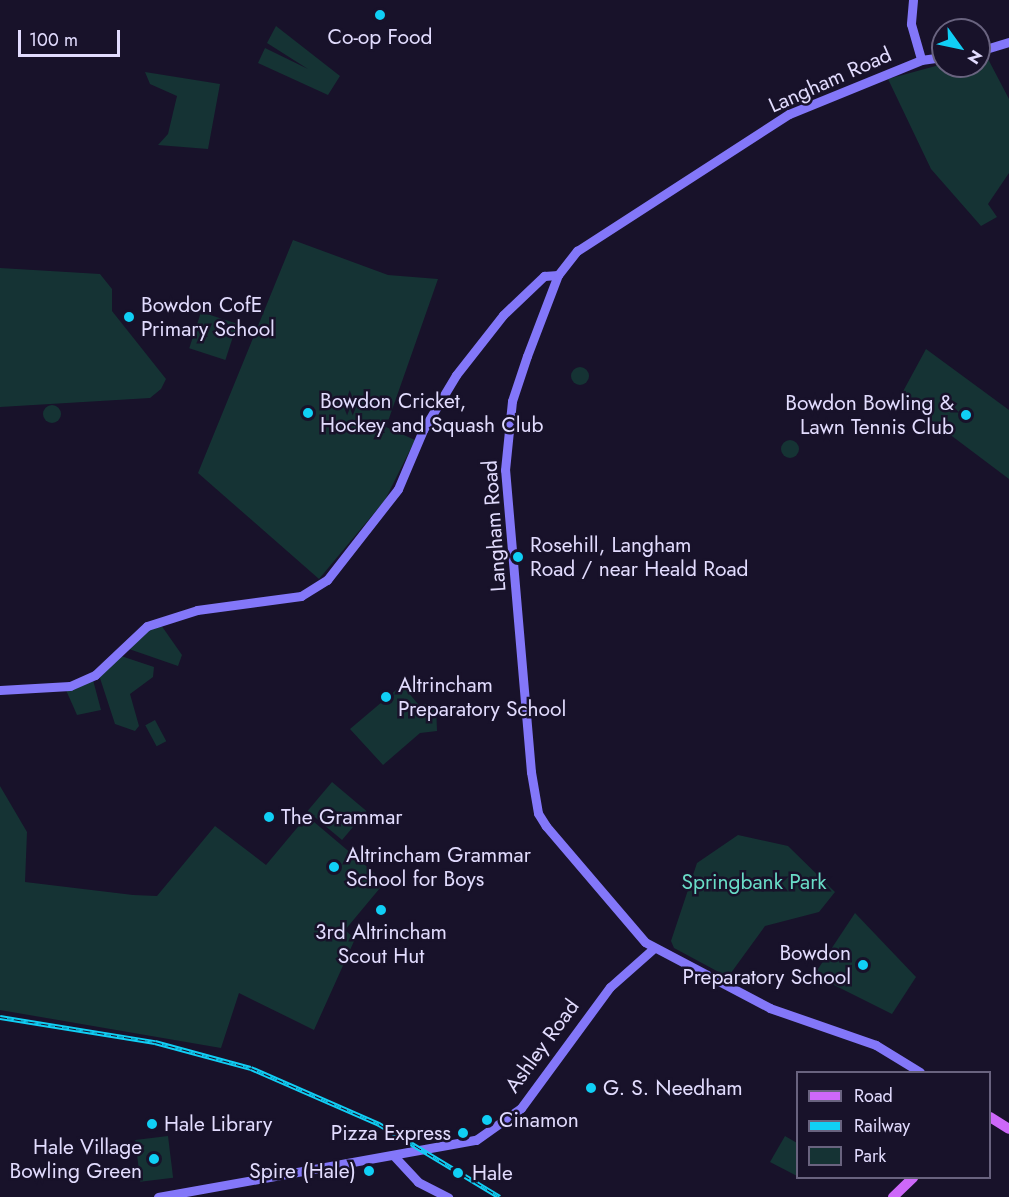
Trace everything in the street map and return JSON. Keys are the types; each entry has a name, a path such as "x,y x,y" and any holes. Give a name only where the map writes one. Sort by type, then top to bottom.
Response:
{"main road":[{"path":"913,0 911,24 921,60"},
{"path":"991,47 1009,42"},
{"name":"Langham Road","path":"654,948 574,866 538,813 534,795 507,435 526,356 558,275 577,250 615,222 789,114 921,60 931,59"},
{"path":"0,690 70,686 95,675 147,626 197,610 301,596 327,580 394,495 423,430 456,375 503,315 544,276 558,275"},
{"path":"654,948 770,1008 876,1045 918,1071"},
{"name":"Ashley Road","path":"158,1197 476,1140 507,1120 610,987 654,948"},
{"path":"991,1118 1009,1129"},
{"path":"394,1156 418,1182 448,1197"},
{"path":"893,1197 912,1179"}],"green space":[{"path":"276,26 340,76 328,95 258,63 265,48 308,69 267,43"},
{"path":"991,65 1009,99 1009,173 988,204 997,217 981,226 931,169 888,79 931,67 931,78 991,78"},
{"path":"145,72 220,84 208,149 158,145 168,134 177,96 150,84"},
{"name":"Bowdon Cricket, Hockey and Squash Club","path":"293,240 388,275 438,279 386,427 415,440 385,500 319,579 198,473"},
{"path":"0,268 100,274 112,289 112,311 166,379 161,389 150,398 0,407"},
{"path":"201,312 237,324 225,360 189,348"},
{"name":"Bowdon Bowling & Lawn Tennis Club","path":"926,349 1009,410 1009,479 900,397"},
{"path":"580,367 586,370 589,376 586,382 580,385 574,382 571,376 574,370"},
{"path":"48,405 56,405 61,410 59,421 48,423 43,418 43,410"},
{"path":"786,440 794,440 799,445 797,456 786,458 781,453 781,445"},
{"path":"161,625 182,655 178,666 129,649 145,631"},
{"path":"121,656 154,667 153,677 130,694 139,726 135,731 115,724 99,675"},
{"path":"93,680 101,710 77,715 66,690"},
{"path":"402,685 418,704 436,704 437,731 420,733 383,765 350,729"},
{"path":"155,720 166,741 157,746 145,725"},
{"path":"332,782 366,811 342,840 308,811"},
{"name":"Altrincham Grammar School for Boys","path":"0,786 27,832 25,882 133,895 157,896 215,826 266,865 307,816 385,882 345,930 355,939 314,1030 239,993 221,1048 0,1010"},
{"name":"Springbank Park","path":"738,835 788,846 835,892 819,912 765,926 728,977 674,948 671,941 697,863"},
{"name":"Bowdon Preparatory School","path":"855,913 916,977 892,1014 814,975"},
{"name":"Hale Village Bowling Green","path":"168,1136 173,1178 140,1182 135,1140"},
{"path":"785,1136 796,1142 796,1175 770,1162"}],"railway":[{"path":"0,1017 155,1042 251,1068 379,1124 500,1197"}],"place":[{"name":"Co-op Food","path":"380,15"},
{"name":"Bowdon CofE Primary School","path":"129,317"},
{"name":"Bowdon Cricket, Hockey and Squash Club","path":"308,413"},
{"name":"Bowdon Bowling & Lawn Tennis Club","path":"966,415"},
{"name":"Rosehill, Langham Road / near Heald Road","path":"518,557"},
{"name":"Altrincham Preparatory School","path":"386,697"},
{"name":"The Grammar","path":"269,817"},
{"name":"Altrincham Grammar School for Boys","path":"334,867"},
{"name":"3rd Altrincham Scout Hut","path":"381,910"},
{"name":"Bowdon Preparatory School","path":"863,965"},
{"name":"G. S. Needham","path":"591,1088"},
{"name":"Cinamon","path":"487,1120"},
{"name":"Hale Library","path":"152,1124"},
{"name":"Pizza Express","path":"463,1133"},
{"name":"Hale Village Bowling Green","path":"154,1159"},
{"name":"Spire (Hale)","path":"369,1171"},
{"name":"Hale","path":"458,1173"}]}
